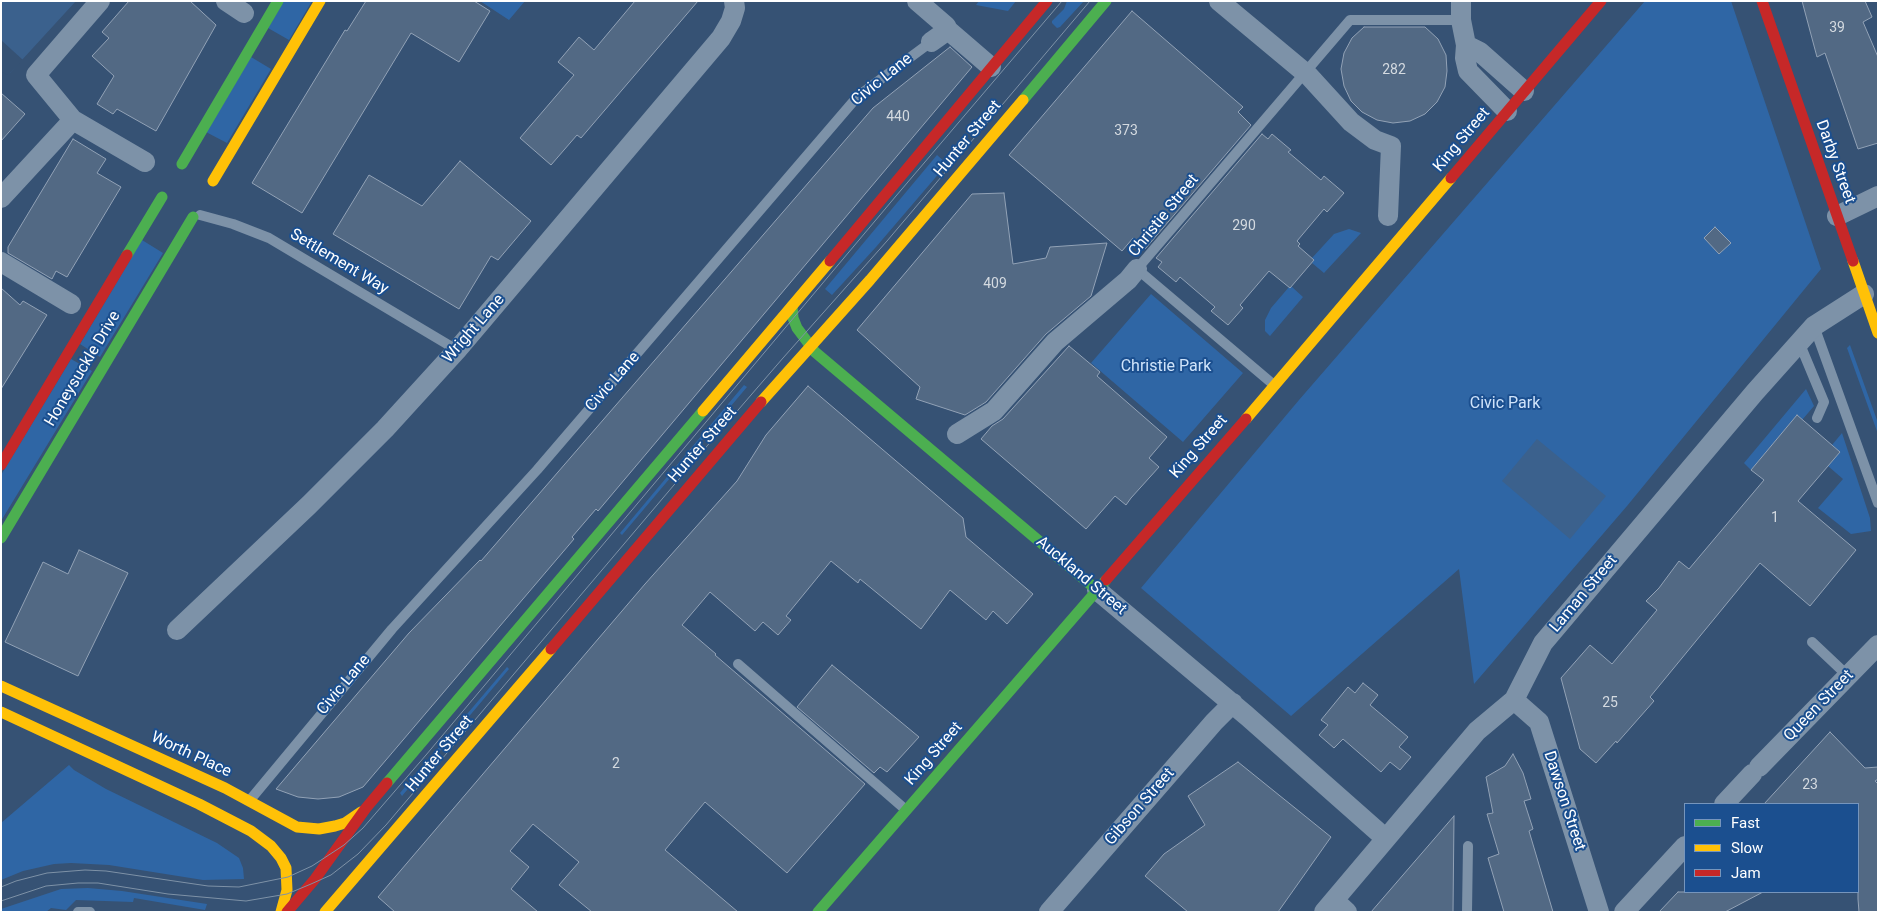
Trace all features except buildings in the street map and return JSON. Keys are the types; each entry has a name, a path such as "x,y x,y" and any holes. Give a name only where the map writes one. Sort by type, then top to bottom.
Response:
{"main road":[{"path":"170,171 182,164 278,1"},
{"path":"182,164 201,167 214,185 320,1"},
{"name":"Hunter Street","path":"287,912 315,879 366,808 792,306 1047,1"},
{"name":"Hunter Street","path":"325,912 810,346 870,280 1106,1"},
{"name":"King Street","path":"818,912 1275,385 1601,1"},
{"name":"Darby Street","path":"1757,5 1771,30 1878,333"},
{"path":"163,183 162,197 169,208"},
{"name":"Honeysuckle Drive","path":"1,466 162,197"},
{"name":"Honeysuckle Drive","path":"1,538 197,216 211,204"},
{"path":"180,216 197,216"},
{"name":"Auckland Street","path":"792,306 794,322 810,346 1097,590"},
{"name":"Worth Place","path":"1,686 212,782 252,796 290,824 312,829 325,829 340,825 366,808"},
{"path":"1,712 199,804 251,831 271,846 281,858 286,868 288,890 280,912"}],"street":[{"path":"100,1 36,75 73,120 145,162"},
{"path":"226,1 244,13"},
{"name":"Wright Lane","path":"177,630 309,505 384,429 456,350 721,38 731,21 735,8 734,1"},
{"path":"917,1 991,67"},
{"path":"1219,1 1306,71 1350,122 1375,140 1391,146 1388,216"},
{"path":"1455,14 1466,45 1465,58 1468,71 1507,111"},
{"name":"Civic Lane","path":"932,42 948,30"},
{"path":"1466,45 1480,52 1524,91"},
{"path":"1,198 73,120"},
{"path":"1837,216 1878,196"},
{"path":"1,262 71,304"},
{"path":"957,434 994,411 1055,342 1128,280 1137,269"},
{"name":"Laman Street","path":"1335,908 1385,838 1477,731 1514,700 1543,643 1755,392 1814,326 1864,294"},
{"name":"Auckland Street","path":"1097,590 1233,703 1385,838"},
{"name":"Queen Street","path":"1725,803 1878,645"},
{"name":"Dawson Street","path":"1514,700 1539,722 1599,912"},
{"name":"Gibson Street","path":"1049,912 1208,729 1233,703"},
{"path":"1624,912 1684,847"}],"lane":[{"name":"Christie Street","path":"1275,385 1137,269 1350,20 1455,14"},
{"name":"Civic Lane","path":"252,796 392,628 537,470 858,96 932,42"},
{"name":"Settlement Way","path":"197,216 232,224 269,238 456,350"},
{"path":"1814,326 1878,503"},
{"path":"1799,342 1824,402 1818,418"},
{"path":"1812,642 1848,676"},
{"path":"738,664 906,811"},
{"path":"1467,912 1468,846"},
{"path":"78,912 90,912"}],"green space":[{"path":"284,1 312,1 289,40 268,28"},
{"path":"480,1 525,1 509,20"},
{"path":"979,1 1016,1 1008,11 976,5"},
{"path":"1067,1 1084,1 1057,28 1052,21 1064,9"},
{"name":"Civic Park","path":"1645,1 1731,1 1821,269 1627,506 1474,684 1459,569 1291,716 1141,588 1299,400"},
{"path":"251,57 271,69 227,143 206,132"},
{"path":"937,155 947,164 832,295 825,289"},
{"path":"1349,229 1361,233 1324,273 1312,263 1314,260 1312,258 1334,234"},
{"path":"142,240 163,253 100,357 80,344"},
{"path":"1289,287 1292,287 1303,297 1270,336 1265,331 1265,320 1271,308"},
{"name":"Christie Park","path":"1151,294 1243,373 1183,442 1091,363"},
{"path":"1850,345 1878,423 1878,434 1847,348"},
{"path":"71,359 92,371 1,521 1,475"},
{"path":"744,385 747,387 622,535 620,533"},
{"path":"1806,389 1814,406 1802,420 1797,415 1751,470 1744,463"},
{"path":"1842,433 1870,518 1871,531 1851,534 1818,508 1843,479 1828,466 1840,452 1832,445"},
{"path":"507,667 509,669 402,796 400,793"},
{"path":"69,765 106,789 217,843 239,858 243,868 244,879 203,880 109,865 71,863 54,864 23,871 1,880 1,823"},
{"path":"88,888 122,891 207,904 205,910 134,898 133,902 76,900 66,910 51,908 46,912 1,912 1,909 61,889"}],"shaded area":[{"path":"1,1 76,1 10,73 1,69"},
{"path":"1537,439 1606,496 1570,539 1502,481"}],"pier":[{"path":"1,40 23,60 8,75 1,72"}],"tram line":[{"path":"1,887 47,873 85,870 106,871 208,886 239,887 288,877 312,866 344,845 363,828 426,755 1062,1"},
{"path":"1,901 46,886 78,883 98,883 168,894 246,901 287,894 311,884 331,875 358,854 386,825 707,446 887,241 1090,1"}],"traffic: fast":[{"path":"182,164 278,1"},
{"path":"1023,100 1106,1"},
{"path":"127,255 162,197"},
{"path":"1,538 193,217"},
{"path":"792,306 793,318 797,328 815,352 1097,590"},
{"path":"387,783 703,411"},
{"path":"818,912 1106,580"}],"traffic: slow":[{"path":"213,181 320,1"},
{"path":"761,402 870,280 1023,100"},
{"path":"1246,419 1451,178"},
{"path":"703,411 830,261"},
{"path":"1853,261 1878,333"},
{"path":"325,912 551,649"},
{"path":"1,686 225,788 297,827 319,829 335,826 345,823 361,812"},
{"path":"1,712 199,804 251,831 271,846 281,858 286,868 287,890 281,912"}],"traffic: jam":[{"path":"830,261 1047,1"},
{"path":"1451,178 1601,1"},
{"path":"1762,1 1853,261"},
{"path":"1,465 127,255"},
{"path":"551,649 761,402"},
{"path":"1106,580 1246,419"},
{"path":"287,912 315,879 366,808 387,783"}]}
